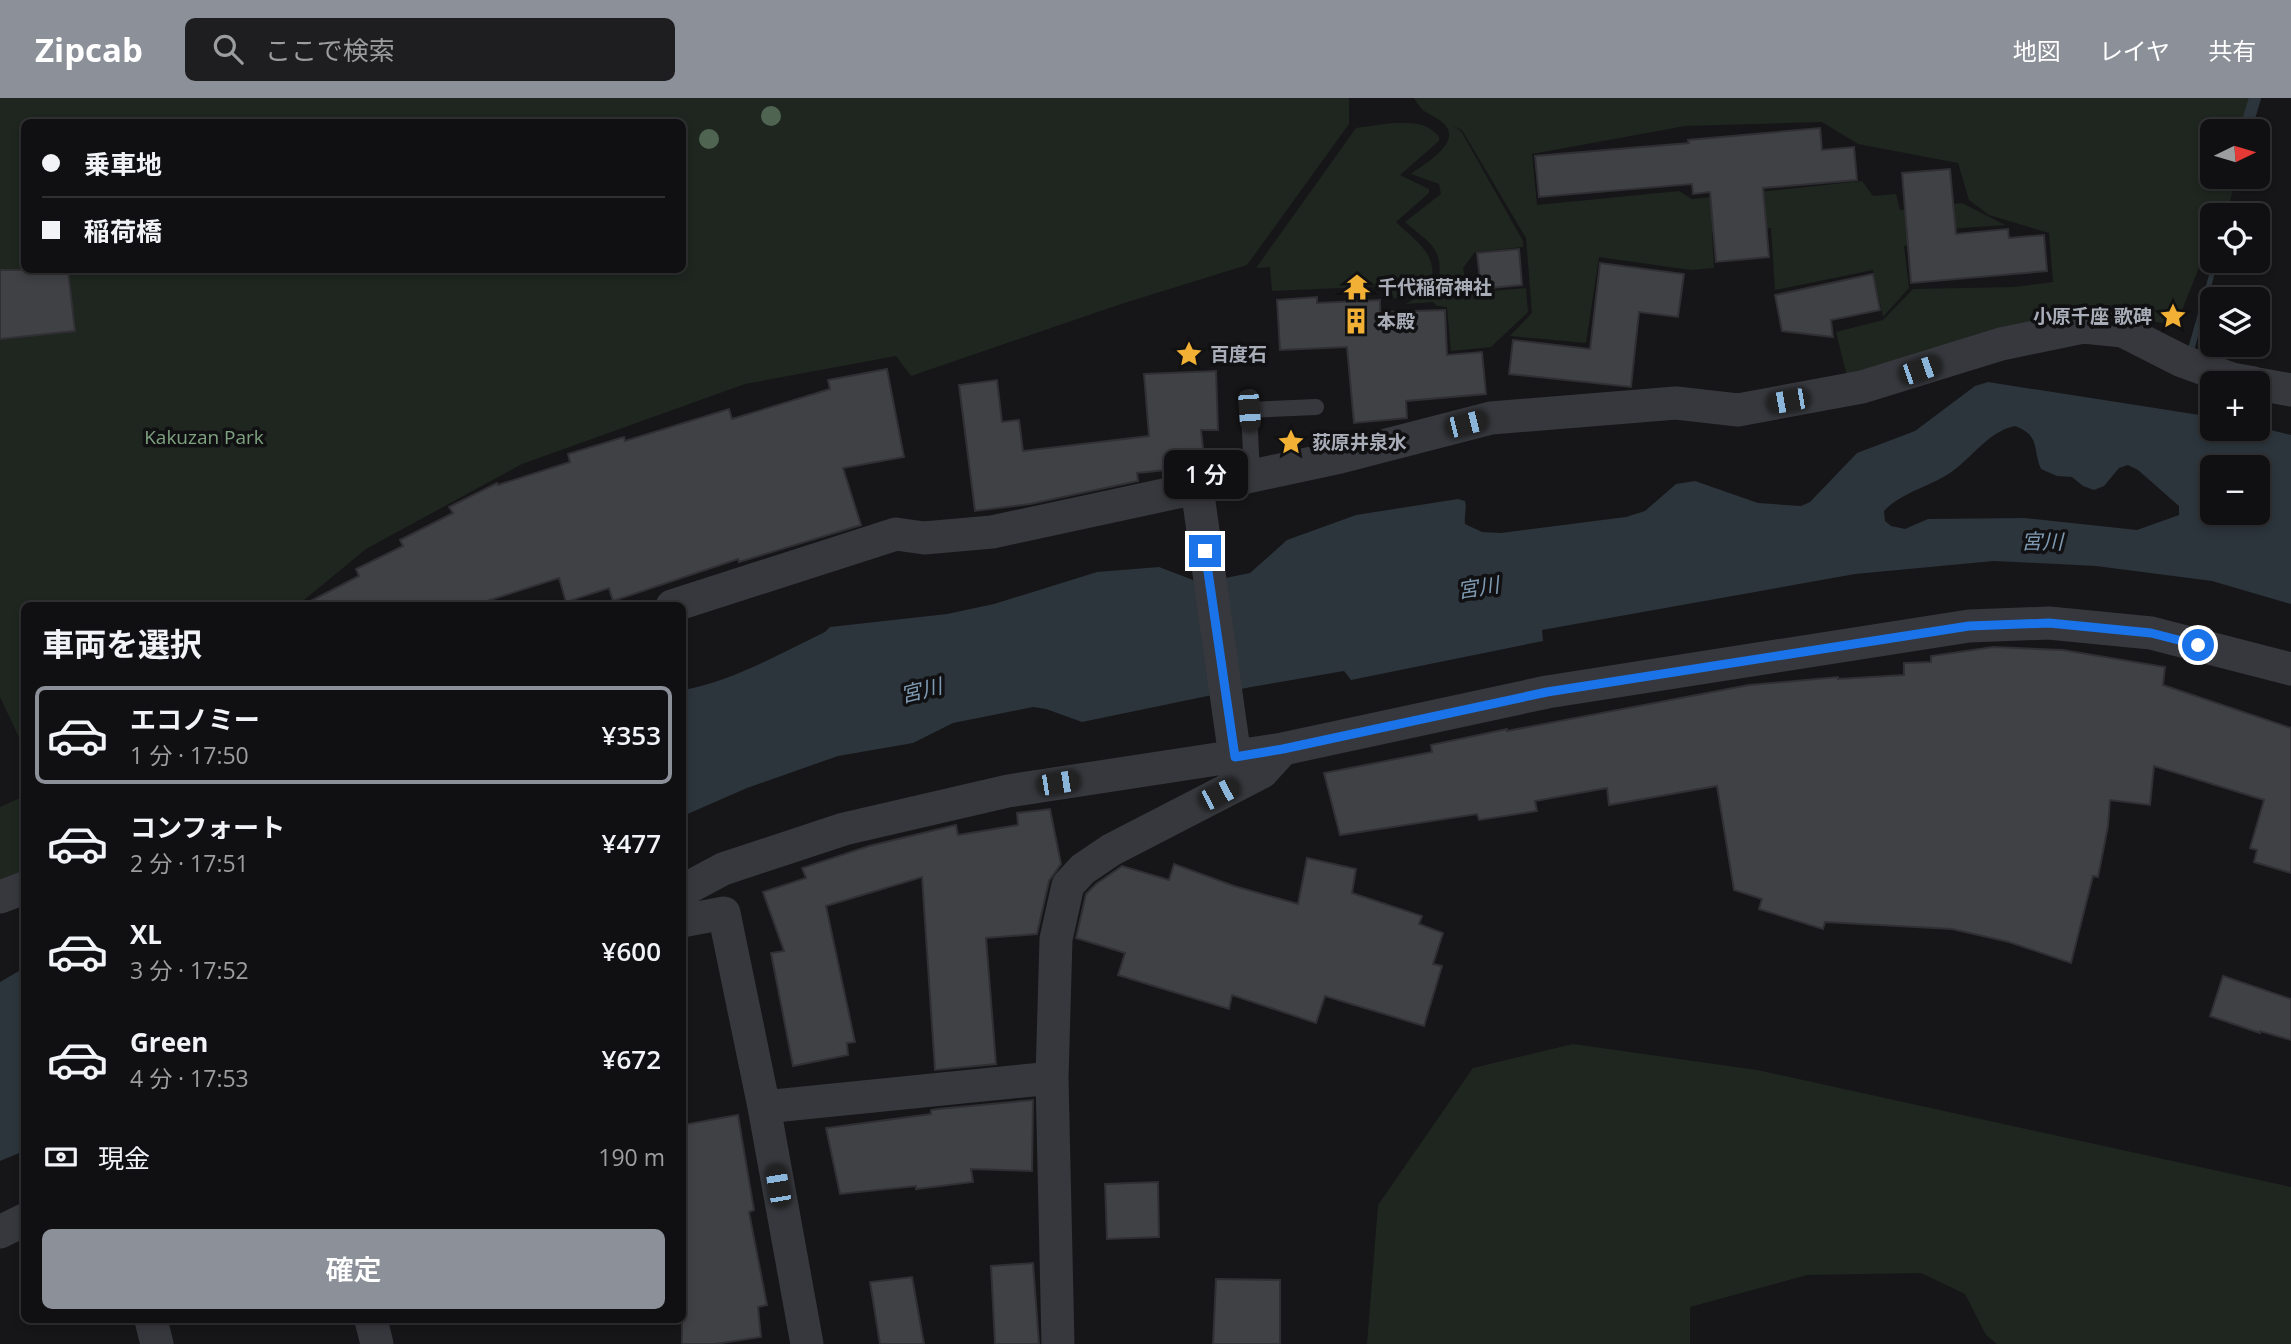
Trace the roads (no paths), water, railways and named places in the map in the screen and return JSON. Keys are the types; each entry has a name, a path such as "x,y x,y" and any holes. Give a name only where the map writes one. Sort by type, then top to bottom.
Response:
{"street":[{"path":"684,602 896,534 924,538 992,532 1197,492 1252,475 1340,457 1491,418 1676,403 1738,410 1862,387 2000,344 2083,327 2123,331 2182,361 2210,371"},
{"path":"2270,386 2291,390"},
{"path":"1197,492 1234,750"},
{"path":"686,889 723,869 844,829 1008,791 1234,750 1283,749 1547,692 1969,626 2049,623 2151,633 2291,669"},
{"path":"1058,1344 1052,1078 1056,939 1068,885 1083,869 1111,850 1262,772 1283,749"},
{"path":"0,897 21,889"},
{"path":"686,919 724,913 764,1107 807,1344"},
{"path":"764,1107 1052,1078"},
{"path":"0,1232 21,1222"},
{"path":"152,1323 157,1344"},
{"path":"371,1323 377,1344"}],"lane":[{"path":"1252,475 1249,410 1316,407"}],"water":[{"path":"2210,273 2215,273 2211,287 2206,287"},
{"path":"2200,306 2200,329 2193,355 2187,352"},
{"name":"宮川","path":"1988,382 2200,415 2200,441 2270,441 2270,430 2291,435 2291,604 2212,581 2096,566 1994,561 1855,574 1542,630 1543,641 1351,680 1344,671 1082,722 1033,707 953,723 913,743 838,756 747,788 686,815 686,689 720,680 773,658 830,627 947,614 994,604 1097,572 1159,567 1201,583 1250,573 1287,540 1356,515 1458,499 1465,501 1465,524 1482,532 1501,533 1626,517 1645,511 1676,484 1695,481 1758,503 1801,506 1810,502 1857,453 1915,431 1975,386","holes":["2015,426 2029,434 2041,469 2057,476 2072,477 2083,486 2094,490 2104,486 2119,468 2128,465 2138,470 2179,506 2179,515 2137,530 2025,518 1928,519 1905,529 1891,526 1885,521 1884,511 1891,504 1950,473 1997,433"]},
{"path":"21,970 21,1152 0,1161 0,982"}],"waterway":[{"path":"2249,119 2255,98"}],"place":[{"name":"千代稲荷神社","path":"1357,287"},
{"name":"小原千座 歌碑","path":"2173,316"},
{"name":"本殿","path":"1356,321"},
{"name":"百度石","path":"1189,354"},
{"name":"荻原井泉水","path":"1291,442"}],"park label":[{"name":"Kakuzan Park","path":"204,437"}]}
